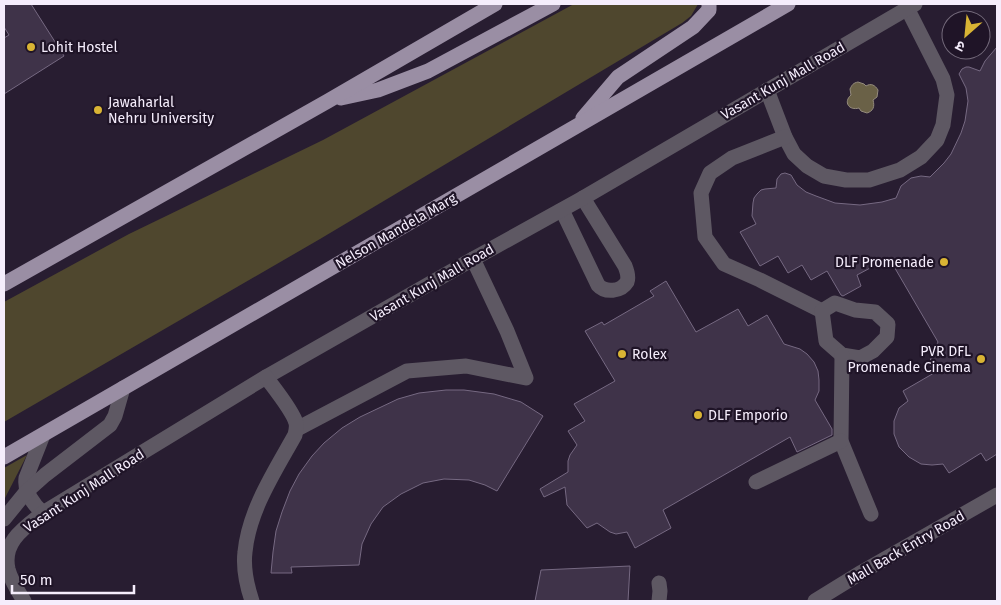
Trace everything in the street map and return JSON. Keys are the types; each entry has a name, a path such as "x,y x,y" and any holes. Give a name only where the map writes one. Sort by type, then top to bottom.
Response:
{"main road":[{"path":"4,284 328,101 495,4"},
{"path":"328,101 378,90 428,70 553,4"},
{"path":"575,127 618,77 693,27 708,10 709,4"},
{"name":"Nelson Mandela Marg","path":"4,457 788,4"}],"lane":[{"name":"Vasant Kunj Mall Road","path":"24,601 13,582 8,568 8,555 10,546 16,536 43,513 266,378 583,198 911,6"},
{"path":"767,90 784,137 794,154 807,166 824,176 846,180 870,180 900,170 921,157 936,140 943,125 947,95 943,79 911,6"},
{"path":"784,137 732,158 710,173 701,192 705,237 724,264 822,311"},
{"path":"562,210 598,285 602,289 609,291 623,286 627,282 628,274 583,198"},
{"path":"297,429 407,371 466,366 526,378 507,331 473,259"},
{"path":"836,303 855,310 875,312 888,324 887,337 873,351 860,358 842,355 826,341 822,311 836,303"},
{"path":"842,355 841,440 871,514"},
{"path":"252,601 245,570 248,532 264,492 297,429 293,416 266,378"},
{"name":"Vasant Kunj Mall Road","path":"4,519 26,492 45,475 110,425 115,416 123,388"},
{"path":"42,435 25,485 26,492 37,508 43,513"},
{"path":"756,482 841,440"},
{"name":"Mall Back Entry Road","path":"815,601 862,572 997,496"},
{"path":"658,583 660,591 659,601"}],"shaded area":[{"path":"574,4 698,4 691,16 682,23 320,239 4,422 4,302 129,234 323,140"},
{"path":"858,82 866,86 873,85 878,90 877,97 873,100 873,108 867,113 859,108 850,107 847,103 851,95 850,89 853,84"},
{"path":"27,455 4,500 4,468"}],"building":[{"name":"Lohit Hostel","path":"4,4 31,4 64,56 4,94 4,38 9,35 4,27"},
{"name":"DLF Promenade","path":"997,47 997,454 986,461 981,453 949,473 943,464 921,464 909,457 899,447 894,434 894,421 899,408 908,401 903,391 934,373 929,363 938,342 889,258 857,275 861,286 843,296 827,271 811,280 802,265 788,273 778,256 760,266 740,232 756,224 752,216 754,198 761,190 776,188 777,179 781,174 791,175 797,185 806,192 816,196 835,203 860,205 896,198 901,186 911,178 930,177 951,154 965,121 968,101 966,88 959,74 966,67 980,71 986,60 991,60 991,54"},
{"name":"DLF Emporio","path":"666,281 696,332 738,309 748,326 767,315 784,344 800,349 814,362 819,380 819,391 815,400 832,429 832,435 797,452 790,437 663,510 671,528 635,548 627,532 616,534 597,523 587,528 567,505 565,487 544,497 540,489 568,472 570,455 577,445 568,431 585,421 574,404 615,381 585,331 602,322 604,325 654,296 650,291"},
{"path":"446,390 494,394 521,402 543,416 497,491 469,480 444,479 423,483 401,494 383,507 371,524 362,544 359,565 291,567 292,573 271,573 276,531 290,491 299,474 324,443 342,428 360,417 398,399 419,393"},
{"path":"630,566 628,601 535,601 541,570"}],"place":[{"name":"Lohit Hostel","path":"31,47"},
{"name":"Jawaharlal Nehru University","path":"98,110"},
{"name":"DLF Promenade","path":"944,262"},
{"name":"Rolex","path":"622,354"},
{"name":"PVR DFL Promenade Cinema","path":"981,359"},
{"name":"DLF Emporio","path":"698,415"}]}
